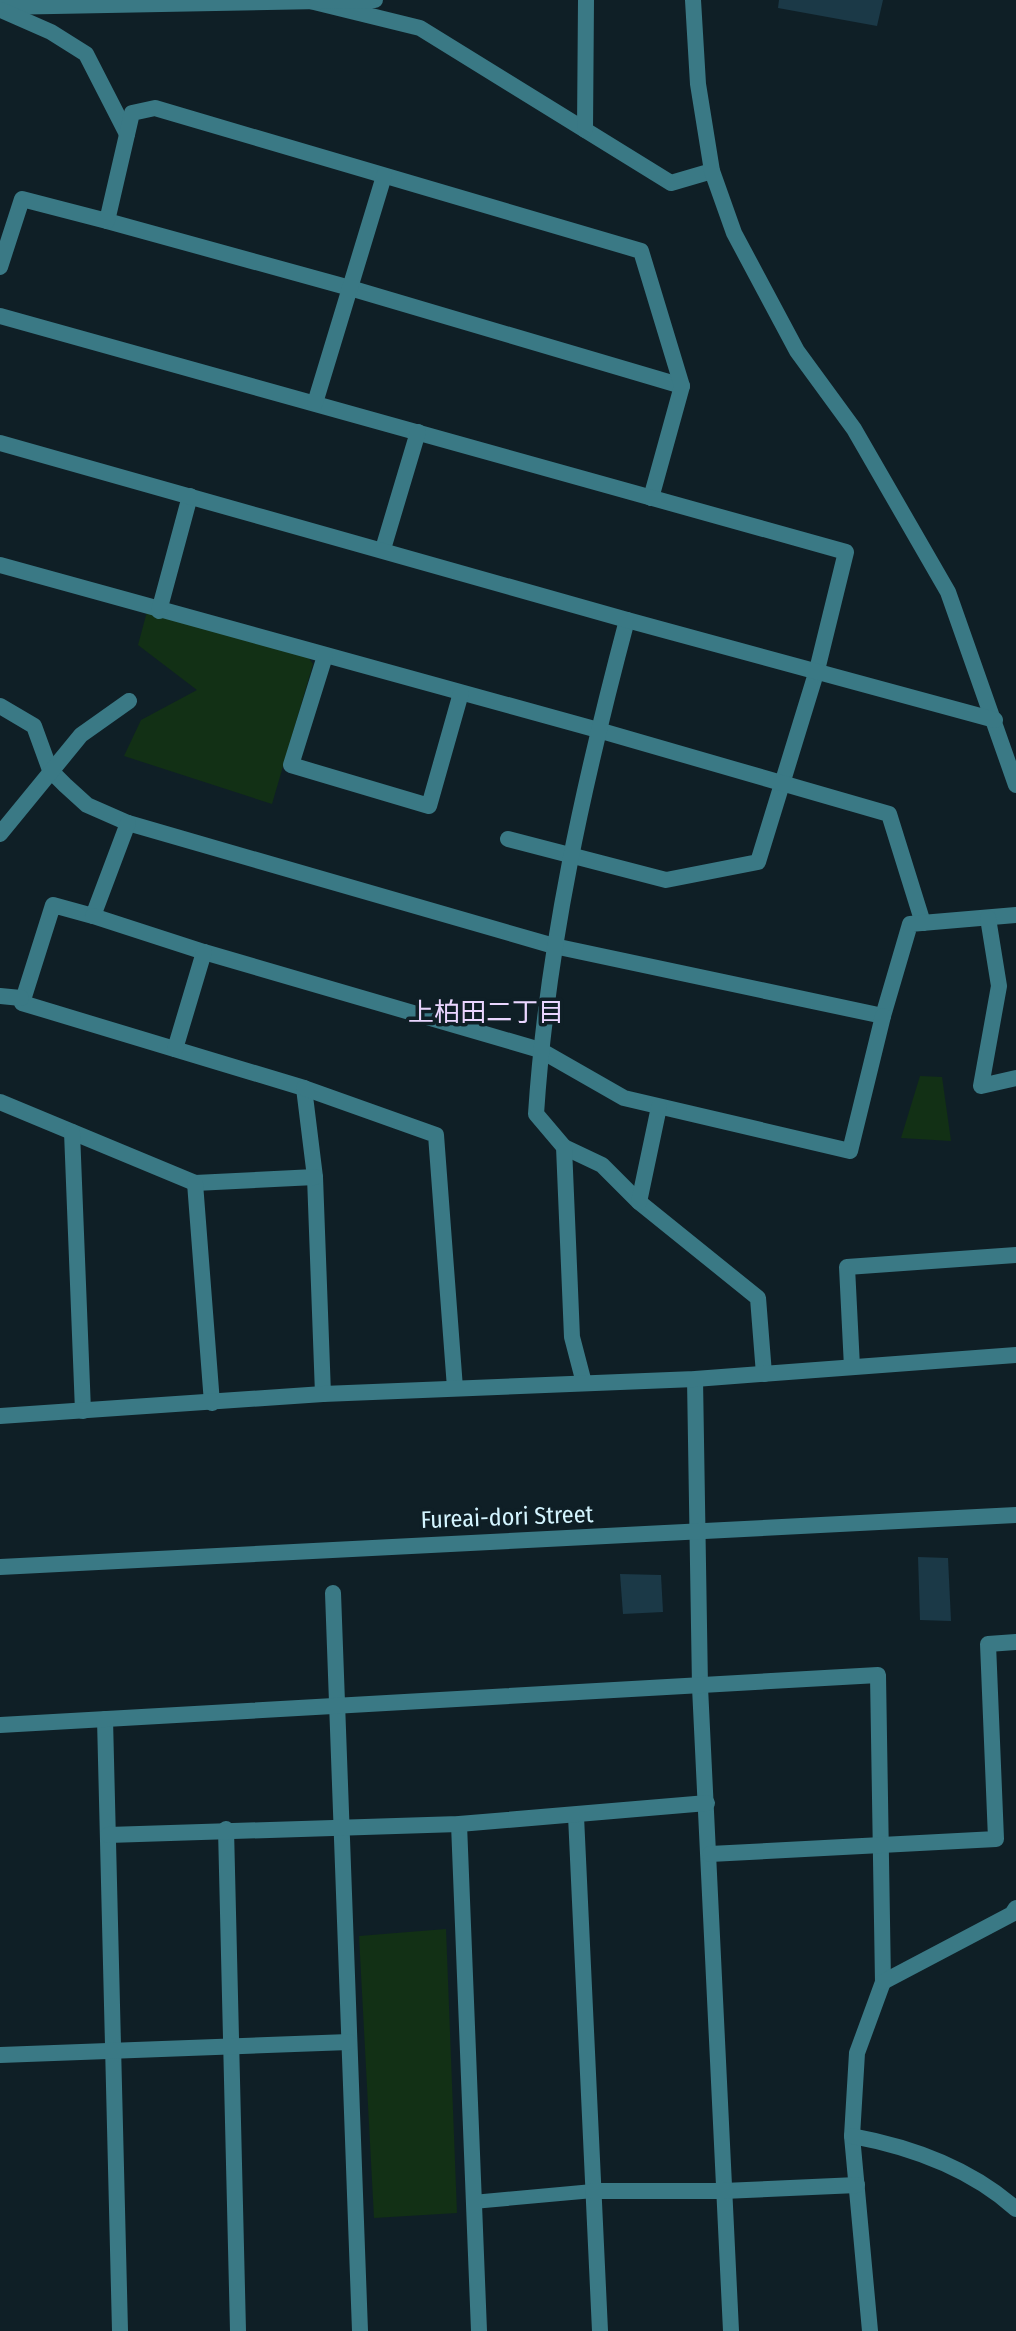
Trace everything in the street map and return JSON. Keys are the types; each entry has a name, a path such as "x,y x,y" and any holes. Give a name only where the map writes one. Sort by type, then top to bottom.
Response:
{"street":[{"path":"0,8 375,0"},
{"path":"585,130 586,0"},
{"path":"693,0 698,84 712,171 734,233 797,351 854,429 948,592 1016,785"},
{"path":"306,1 420,28 671,183 712,171"},
{"path":"0,8 51,32 86,54 127,134"},
{"path":"107,221 132,113 155,108 641,251 682,386 651,498"},
{"path":"315,403 384,176"},
{"path":"0,267 22,199 350,288 682,386"},
{"path":"0,316 846,552 817,670 758,862 666,880 508,839"},
{"path":"383,549 418,432"},
{"path":"0,443 995,720"},
{"path":"159,611 190,496"},
{"path":"0,565 598,730 889,814 923,923"},
{"path":"627,620 598,730 554,946 540,1050 536,1114 564,1147 602,1165 639,1202 758,1298 764,1374"},
{"path":"325,656 291,765 429,806 461,693"},
{"path":"0,834 81,735 129,701"},
{"path":"0,706 34,726 50,770 87,805 128,823 554,946 883,1016"},
{"path":"93,916 128,823"},
{"path":"455,1388 436,1135 304,1088 25,1006 21,998 53,905 540,1050 624,1098 850,1151 883,1016 910,924 1016,915"},
{"path":"988,918 999,986 981,1086 1016,1078"},
{"path":"175,1049 204,952"},
{"path":"0,996 21,998"},
{"path":"304,1088 315,1177 323,1394"},
{"path":"0,1102 195,1183 315,1177"},
{"path":"639,1202 659,1107"},
{"path":"72,1132 83,1411"},
{"path":"564,1147 572,1337 584,1383"},
{"path":"195,1183 212,1403"},
{"path":"852,1367 847,1267 1016,1255"},
{"path":"0,1416 323,1394 695,1379 1016,1355"},
{"path":"695,1379 695,1534 700,1687 731,2331"},
{"name":"Fureai-dori Street","path":"0,1567 328,1548 695,1534 1016,1515"},
{"path":"333,1593 360,2331"},
{"path":"710,1854 996,1839 988,1644 1016,1642"},
{"path":"0,1725 878,1675 883,1982 857,2053 852,2136 870,2331"},
{"path":"105,1719 120,2331"},
{"path":"108,1835 459,1824 707,1803"},
{"path":"576,1816 600,2331"},
{"path":"459,1824 479,2331"},
{"path":"226,1829 238,2331"},
{"path":"883,1982 1012,1914 1016,1908"},
{"path":"0,2055 349,2042"},
{"path":"852,2136 898,2144 963,2172 1016,2209"},
{"path":"473,2202 593,2191 723,2191 857,2185"}],"green space":[{"path":"148,608 305,653 313,664 272,804 124,756 141,720 197,690 138,645"},
{"path":"920,1076 942,1077 951,1141 901,1138"},
{"path":"446,1929 457,2213 374,2218 359,1936"}],"building":[{"path":"779,0 883,0 877,26 778,8"},
{"path":"918,1557 948,1558 951,1621 920,1620"},
{"path":"620,1574 661,1575 663,1612 623,1614"}],"district":[{"name":"上柏田二丁目","path":"486,1012"}]}
